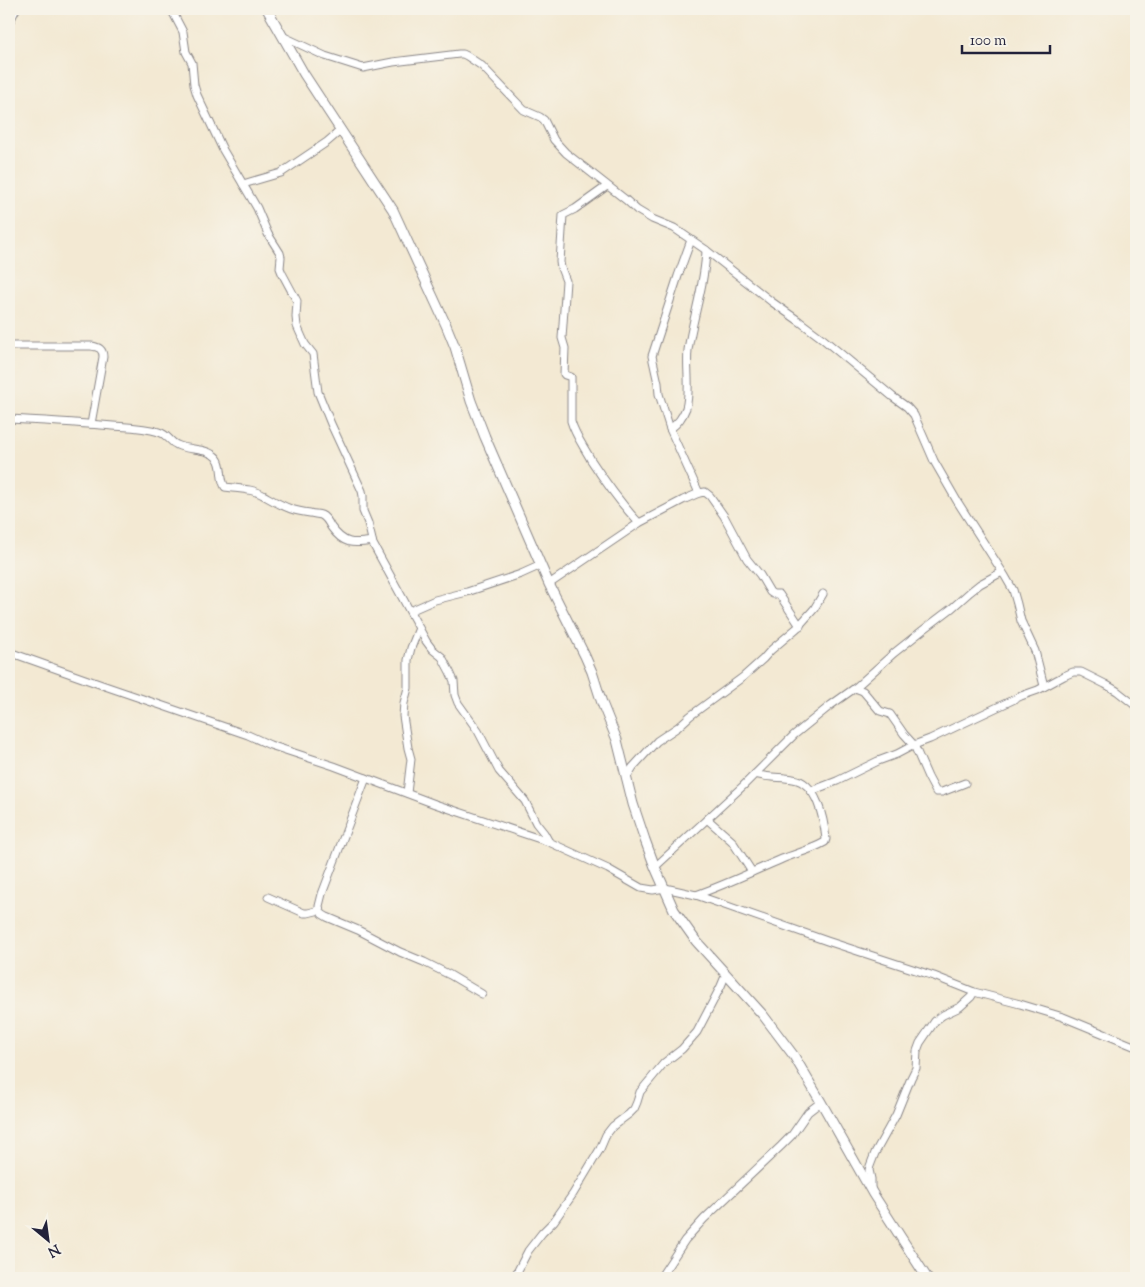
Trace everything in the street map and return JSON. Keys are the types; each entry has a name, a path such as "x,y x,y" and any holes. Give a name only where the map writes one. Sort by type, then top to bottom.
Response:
{"street":[{"path":"9,23 16,9"},
{"path":"171,9 183,32 186,52 192,63 195,89 223,150 257,208 268,234 280,253 280,268 297,301 296,317 298,326 305,344 313,354 318,392 362,491 362,511 368,524 372,541 426,641 442,657 454,681 454,695 458,702 478,731 499,771 525,802 548,842"},
{"path":"267,9 304,74 393,210 404,234 455,347 471,401 549,584 592,672 617,740 640,824 655,867 674,910 688,931 774,1030 794,1056 871,1191 927,1278"},
{"path":"282,35 325,56 363,68 393,62 463,54 482,66 524,110 544,120 554,140 562,149 607,186 644,215 674,228 706,250 772,302 799,320 912,411 934,461 1012,590 1021,622 1035,651 1044,686"},
{"path":"242,184 281,173 327,142 341,130"},
{"path":"607,186 575,209 563,215 560,262 566,281 562,338 565,348 564,374 570,376 572,380 571,416 573,426 583,446 620,503 639,523"},
{"path":"691,240 652,356 659,394 670,429 699,493"},
{"path":"670,429 681,419 686,405 688,349 700,288 706,268 706,250"},
{"path":"9,346 92,346 100,348 103,357 91,424"},
{"path":"9,419 150,429 166,434 176,445 208,452 215,456 221,466 222,480 225,486 262,494 273,502 285,507 305,513 321,515 327,519 341,537 352,543 372,541"},
{"path":"549,584 639,523 683,500 705,492 724,516 747,559 760,575 770,592 779,594 800,626"},
{"path":"410,611 435,600 467,592 521,574 541,565"},
{"path":"655,867 708,819 794,735 855,688 898,650 970,592 1002,572"},
{"path":"626,778 657,741 743,677 770,650 800,626 823,594"},
{"path":"407,794 411,759 403,716 408,688 408,660 419,628"},
{"path":"9,652 248,735 270,745 407,794 548,842 608,869 641,888 653,890 665,888 696,895 934,976 974,992 1063,1017 1136,1047"},
{"path":"811,791 897,754 1073,672 1081,672 1117,691 1136,706"},
{"path":"855,688 863,691 880,712 890,714 914,745 936,792 942,792 965,783"},
{"path":"696,895 825,842 823,818 811,791 795,779 764,777 755,774"},
{"path":"366,778 322,894 319,906 322,914 424,962 482,994"},
{"path":"708,819 732,841 752,872"},
{"path":"268,897 304,913 320,910"},
{"path":"514,1278 528,1251 554,1221 573,1194 600,1149 606,1135 613,1126 634,1109 640,1092 664,1063 682,1049 697,1032 726,974"},
{"path":"871,1191 870,1166 896,1115 916,1068 917,1051 920,1043 935,1021 943,1015 960,1008 974,992"},
{"path":"660,1278 686,1240 704,1219 792,1135 808,1112 821,1102"}]}
